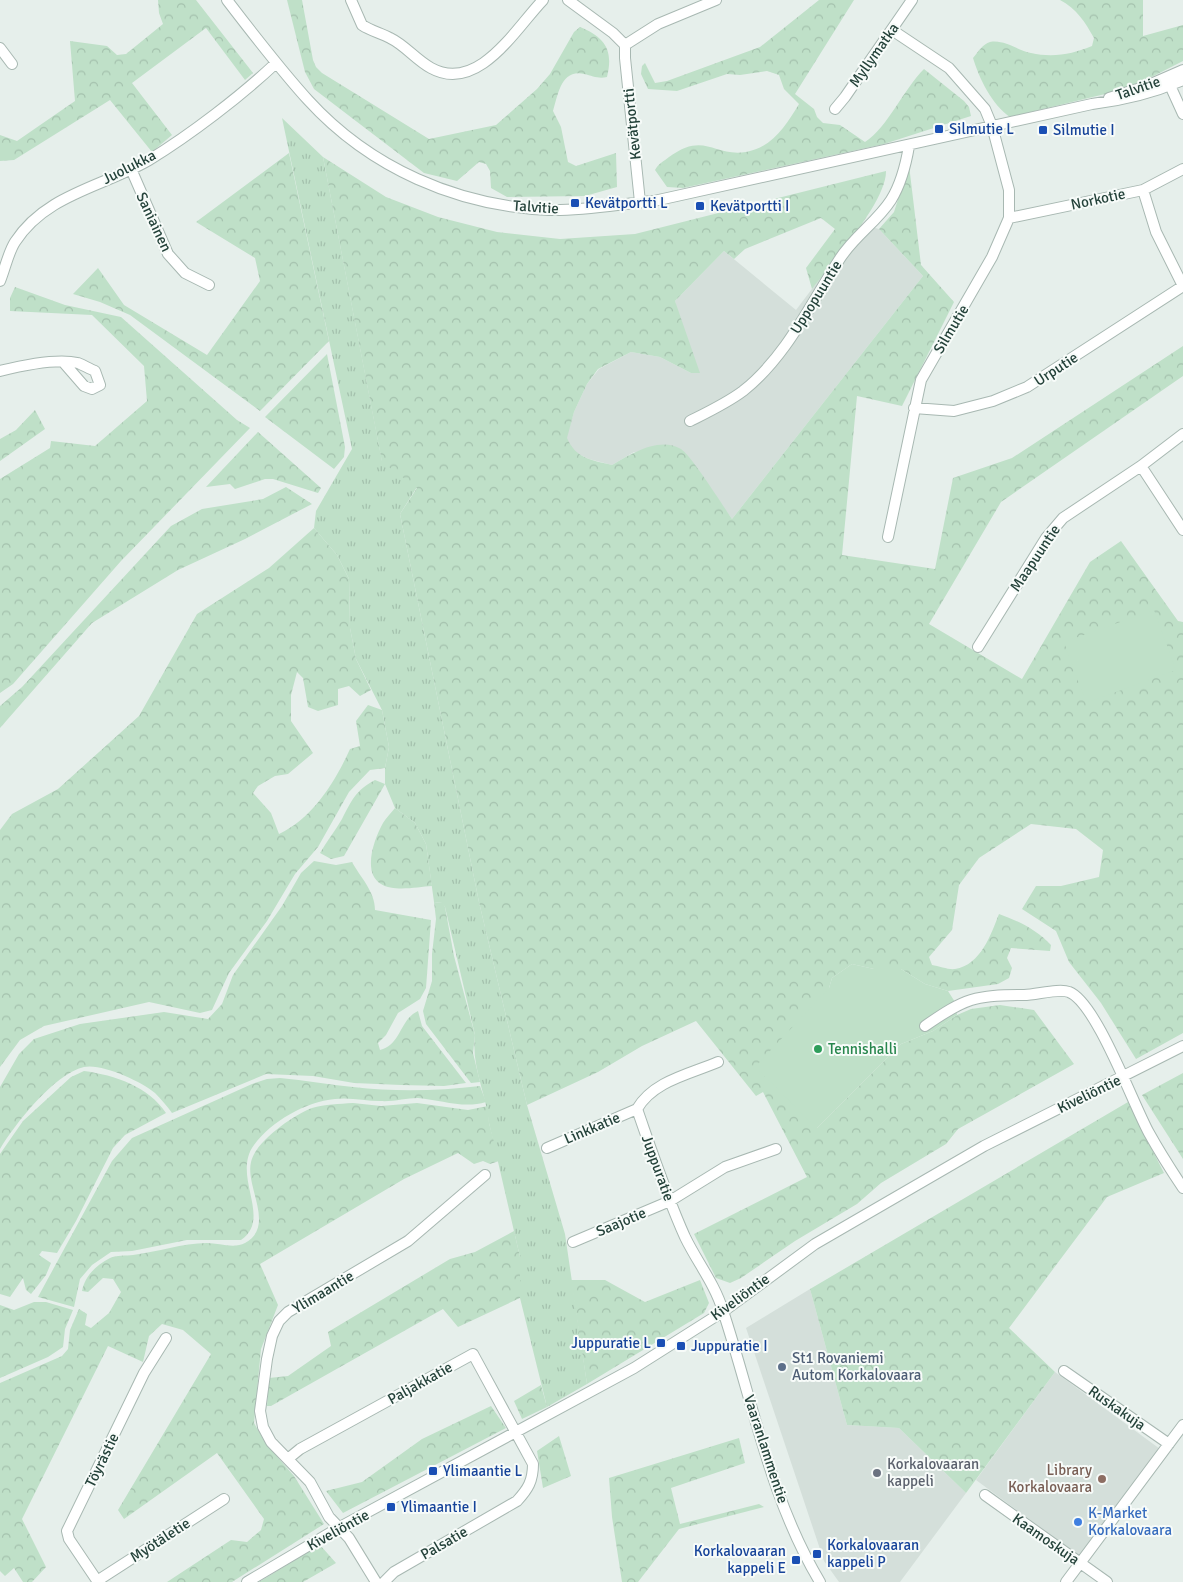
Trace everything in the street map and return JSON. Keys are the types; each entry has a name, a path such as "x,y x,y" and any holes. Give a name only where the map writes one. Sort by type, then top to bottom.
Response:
{"street":[{"name":"Talvitie","path":"227,0 276,63 308,100 349,137 387,164 437,188 476,200 522,208 577,209 640,202 909,146 1092,104 1146,95 1183,70"},
{"path":"351,0 362,25 391,38 432,69 459,74 484,63 503,48 542,0"},
{"path":"568,0 613,33 626,45 658,24 716,0"},
{"name":"Myllymatka","path":"834,108 845,97 912,0"},
{"name":"Silmutie","path":"888,538 921,380 981,278 1009,218 1008,190 992,126 985,109 949,68 892,30"},
{"name":"Kevätportti","path":"626,45 625,58 640,202"},
{"path":"0,48 12,64"},
{"name":"Juolukka","path":"0,281 14,243 34,219 53,204 131,169 182,137 276,63"},
{"name":"Talvitie","path":"1168,81 1183,80"},
{"path":"1168,81 1183,114"},
{"name":"Uppopuuntie","path":"690,421 722,405 744,390 775,358 808,314 839,259 891,200 898,185 909,146"},
{"name":"Saniainen","path":"131,169 168,254 184,273 209,285"},
{"name":"Norkotie","path":"1009,218 1143,190 1183,169"},
{"name":"Urputie","path":"914,408 954,411 993,401 1027,387 1183,286 1156,232 1143,190"},
{"path":"0,371 27,364 64,363"},
{"name":"Maapuuntie","path":"978,647 1046,538 1063,518 1140,466 1183,434"},
{"path":"1140,466 1183,530"},
{"path":"925,1026 953,1006 983,995 1041,994 1060,990 1070,992 1082,1000 1123,1077 1148,1132 1183,1188"},
{"name":"Kiveliöntie","path":"246,1582 340,1527 518,1433 634,1368 724,1311 815,1244 984,1146 1183,1046"},
{"path":"637,1109 644,1098 655,1088 718,1062"},
{"name":"Linkkatie","path":"546,1148 637,1109"},
{"name":"Juppuratie","path":"637,1109 659,1177 686,1238 724,1311"},
{"name":"Saajotie","path":"573,1242 670,1201 725,1167 776,1149"},
{"name":"Ylimaantie","path":"376,1582 340,1527 329,1517 310,1482 271,1442 263,1427 260,1411 272,1336 279,1321 288,1312 408,1241 485,1175"},
{"name":"Vaaranlammentie","path":"724,1311 770,1468 792,1526 808,1562 820,1582"},
{"name":"Töyrästie","path":"97,1581 69,1539 67,1531 144,1373 166,1338"},
{"name":"Paljakkatie","path":"288,1458 473,1354 518,1433"},
{"name":"Ruskakuja","path":"1064,1371 1169,1444"},
{"path":"1066,1582 1183,1424"},
{"name":"Palsatie","path":"384,1582 394,1572 517,1501 527,1490 533,1479 533,1464 518,1433"},
{"name":"Kaamoskuja","path":"985,1495 1107,1582"},
{"name":"Myötäletie","path":"97,1581 224,1499"}],"shaded area":[{"path":"861,224 879,229 923,276 732,519 682,450 634,452 612,465 589,459 572,451 566,438 574,412 587,384 599,369 631,352 660,357 691,373 675,301 724,251 796,310"},
{"path":"810,1289 847,1425 899,1428 966,1493 900,1582 839,1582 824,1561 746,1328"},
{"path":"1055,1372 1160,1449 1080,1557 976,1480"}],"green space":[{"path":"158,0 196,0 253,73 245,80 206,28 132,83 172,135 152,152 110,100 14,160 0,161 0,135 17,141 75,101 70,41 107,46 117,55 126,54 163,24 159,13"},
{"path":"287,0 302,0 313,60 316,67 322,73 429,139 496,125 537,89 550,74 574,32 580,27 588,31 601,40 608,52 609,67 607,77 576,73 570,75 565,79 559,91 553,111 561,127 568,162 576,166 616,153 617,187 585,196 507,197 491,188 490,171 486,164 479,162 457,181 424,173 314,89 305,72"},
{"path":"819,0 854,0 795,94 814,109 817,117 823,123 840,125 865,142 881,127 924,69 964,101 969,107 971,116 884,144 683,188 667,187 655,170 659,164 669,157 681,150 700,145 735,153 755,149 764,145 778,134 799,104 784,89 779,75 767,71 740,75 727,74 677,91 648,89 641,74 642,66 645,63 655,83 667,81 760,47"},
{"path":"1060,0 1143,0 1143,36 1183,25 1183,61 1130,88 1010,117 997,106 979,74 973,58 983,46 990,42 1001,42 1026,52 1047,55 1070,53 1092,46 1094,38 1084,21 1071,7"},
{"path":"282,118 323,157 382,461 417,487 400,514 479,902 527,1105 565,1234 587,1384 547,1407 520,1298 520,1257 477,1069 474,1046 475,1035 445,907 442,903 434,902 426,844 415,823 395,808 385,784 385,768 389,747 382,710 356,659 350,628 349,579 337,555 314,528 316,511 352,449"},
{"path":"289,153 329,341 260,411 130,315 100,302 73,294 98,268 124,305 207,355 260,281 255,258 196,222"},
{"path":"323,157 386,197 438,217 497,232 560,239 635,234 886,171 884,184 878,199 868,215 812,289 806,268 835,229 821,218 745,249 734,259 724,251 675,301 700,373 691,373 660,357 631,352 598,369 587,384 574,412 567,438 575,450 585,458 612,465 636,452 655,445 664,444 681,449 699,470 732,519 923,276 879,229 894,212 909,165 921,265 954,302 902,406 857,396 842,555 935,569 953,478 1012,458 1183,346 1183,376 1001,502 929,624 1022,679 1090,562 1121,541 1178,621 1183,622 1183,1033 1136,1059 1101,1003 1069,962 1056,931 1022,909 1036,886 1061,886 1099,877 1103,850 1076,829 1031,824 979,858 959,885 952,930 929,957 932,965 953,969 972,962 984,948 999,914 1034,930 1051,945 1050,951 1011,948 1007,958 1012,968 1009,978 998,984 948,991 925,984 901,969 874,969 852,964 832,978 829,988 817,1128 901,1044 933,1031 957,1015 971,1009 1000,1005 1034,1010 1074,1064 958,1129 946,1144 881,1183 857,1204 795,1241 741,1278 730,1283 716,1278 694,1234 807,1177 763,1092 756,1096 696,1021 642,1046 598,1072 527,1105 479,902 400,514 417,488 382,462"},
{"path":"15,287 65,305 121,317 237,420 250,428 121,561 13,684 0,693 0,479 50,448 51,441 95,446 147,401 144,366 92,315 10,311 10,298"},
{"path":"327,354 345,447 344,457 334,469 265,417"},
{"path":"35,410 45,429 0,461 0,439 16,430"},
{"path":"258,432 321,488 318,493 273,479 265,479 235,489 230,484 206,487"},
{"path":"286,487 312,504 245,539 178,570 92,623 0,728 0,706 22,687 171,526 202,509 263,499"},
{"path":"314,528 337,555 349,579 350,628 356,659 371,690 360,696 349,686 338,689 338,705 318,711 308,707 303,678 297,672 291,695 291,721 313,753 288,774 275,776 258,786 253,793 271,813 279,834 302,819 322,798 350,749 360,746 356,721 368,705 382,710 389,747 385,768 370,770 349,792 318,847 295,874 267,921 229,973 212,1010 200,1013 149,1002 44,1026 20,1040 0,1067 0,830 12,814 58,789 139,716 197,614 269,568"},
{"path":"1154,610 1176,670 1086,703 1064,642"},
{"path":"375,780 385,784 344,856 331,859 320,853 355,796"},
{"path":"395,808 415,823 426,844 432,886 392,888 381,884 375,879 371,864 373,846 383,823"},
{"path":"314,861 336,865 352,862 370,890 375,910 431,920 426,988 420,999 398,1013 386,1035 378,1043 380,1050 392,1043 407,1020 418,1011 422,1026 466,1083 444,1086 354,1083 313,1076 266,1074 172,1113 149,1088 121,1074 91,1066 72,1072 48,1089 25,1114 0,1149 0,1087 19,1054 34,1039 80,1024 164,1012 208,1019 222,1004 233,975 282,906 301,873"},
{"path":"434,902 443,903 445,907 454,956 475,1035 473,1053 480,1082 471,1083 426,1024 423,1011 432,981 432,954 436,919"},
{"path":"852,964 874,969 901,969 925,984 948,991 955,1002 957,1015 933,1031 901,1044 817,1128 755,1067 829,988 832,978"},
{"path":"84,1071 119,1079 141,1089 159,1104 166,1113 125,1135 113,1148 76,1221 57,1253 42,1251 39,1255 51,1263 46,1275 31,1294 26,1290 23,1278 10,1297 0,1294 0,1154 23,1121 71,1077"},
{"path":"1183,1073 1183,1159 1142,1095"},
{"path":"280,1078 385,1090 432,1090 480,1086 486,1102 469,1105 418,1098 385,1101 341,1099 312,1104 290,1114 270,1128 254,1145 248,1157 247,1170 253,1220 250,1231 241,1240 187,1240 132,1251 111,1252 92,1265 80,1279 74,1307 38,1297 112,1161 132,1138 252,1084 267,1079"},
{"path":"1128,1102 1164,1173 1107,1197 1009,1328 1055,1372 966,1493 899,1428 847,1425 810,1289"},
{"path":"353,1103 381,1106 417,1103 468,1110 488,1106 489,1123 499,1161 490,1164 483,1161 474,1164 458,1153 404,1179 260,1264 278,1305 261,1349 254,1423 266,1444 294,1476 324,1524 232,1582 167,1582 231,1540 247,1542 261,1530 264,1519 217,1453 124,1519 118,1510 211,1354 183,1330 162,1324 149,1336 143,1362 108,1346 22,1519 46,1567 32,1582 23,1582 14,1568 5,1576 0,1571 0,1383 62,1356 68,1349 70,1330 79,1309 87,1314 85,1325 91,1328 109,1313 121,1292 113,1279 103,1278 88,1292 82,1291 88,1276 110,1258 142,1254 188,1244 207,1243 236,1246 245,1243 254,1236 258,1227 259,1216 250,1172 254,1154 276,1130 304,1112 312,1108 332,1104"},
{"path":"514,1231 520,1257 520,1298 458,1327 443,1309 271,1406 267,1406 269,1378 288,1376 331,1346 328,1332 450,1259 475,1252"},
{"path":"571,1280 605,1280 645,1302 700,1280 709,1303 704,1313 587,1384"},
{"path":"34,1302 46,1302 73,1310 65,1329 63,1347 48,1357 0,1378 0,1305 14,1310"},
{"path":"541,1385 547,1407 522,1419 514,1401"},
{"path":"491,1406 506,1428 343,1513 326,1491 362,1482 422,1439"},
{"path":"559,1436 571,1476 543,1488 537,1451"},
{"path":"739,1438 745,1463 671,1488 680,1524 759,1504 764,1507 679,1529 638,1582 622,1582 612,1517 609,1478"},
{"path":"320,1545 336,1563 303,1582 259,1582"}],"place":[{"name":"Silmutie L","path":"939,129"},
{"name":"Silmutie I","path":"1043,130"},
{"name":"Kevätportti L","path":"575,203"},
{"name":"Kevätportti I","path":"700,206"},
{"name":"Tennishalli","path":"818,1049"},
{"name":"Juppuratie L","path":"661,1343"},
{"name":"Juppuratie I","path":"681,1346"},
{"name":"St1 Rovaniemi Autom Korkalovaara","path":"782,1367"},
{"name":"Ylimaantie L","path":"433,1471"},
{"name":"Korkalovaaran kappeli","path":"877,1473"},
{"name":"Library Korkalovaara","path":"1102,1479"},
{"name":"Ylimaantie I","path":"391,1507"},
{"name":"K-Market Korkalovaara","path":"1078,1522"},
{"name":"Korkalovaaran kappeli P","path":"817,1554"},
{"name":"Korkalovaaran kappeli E","path":"796,1560"}]}
